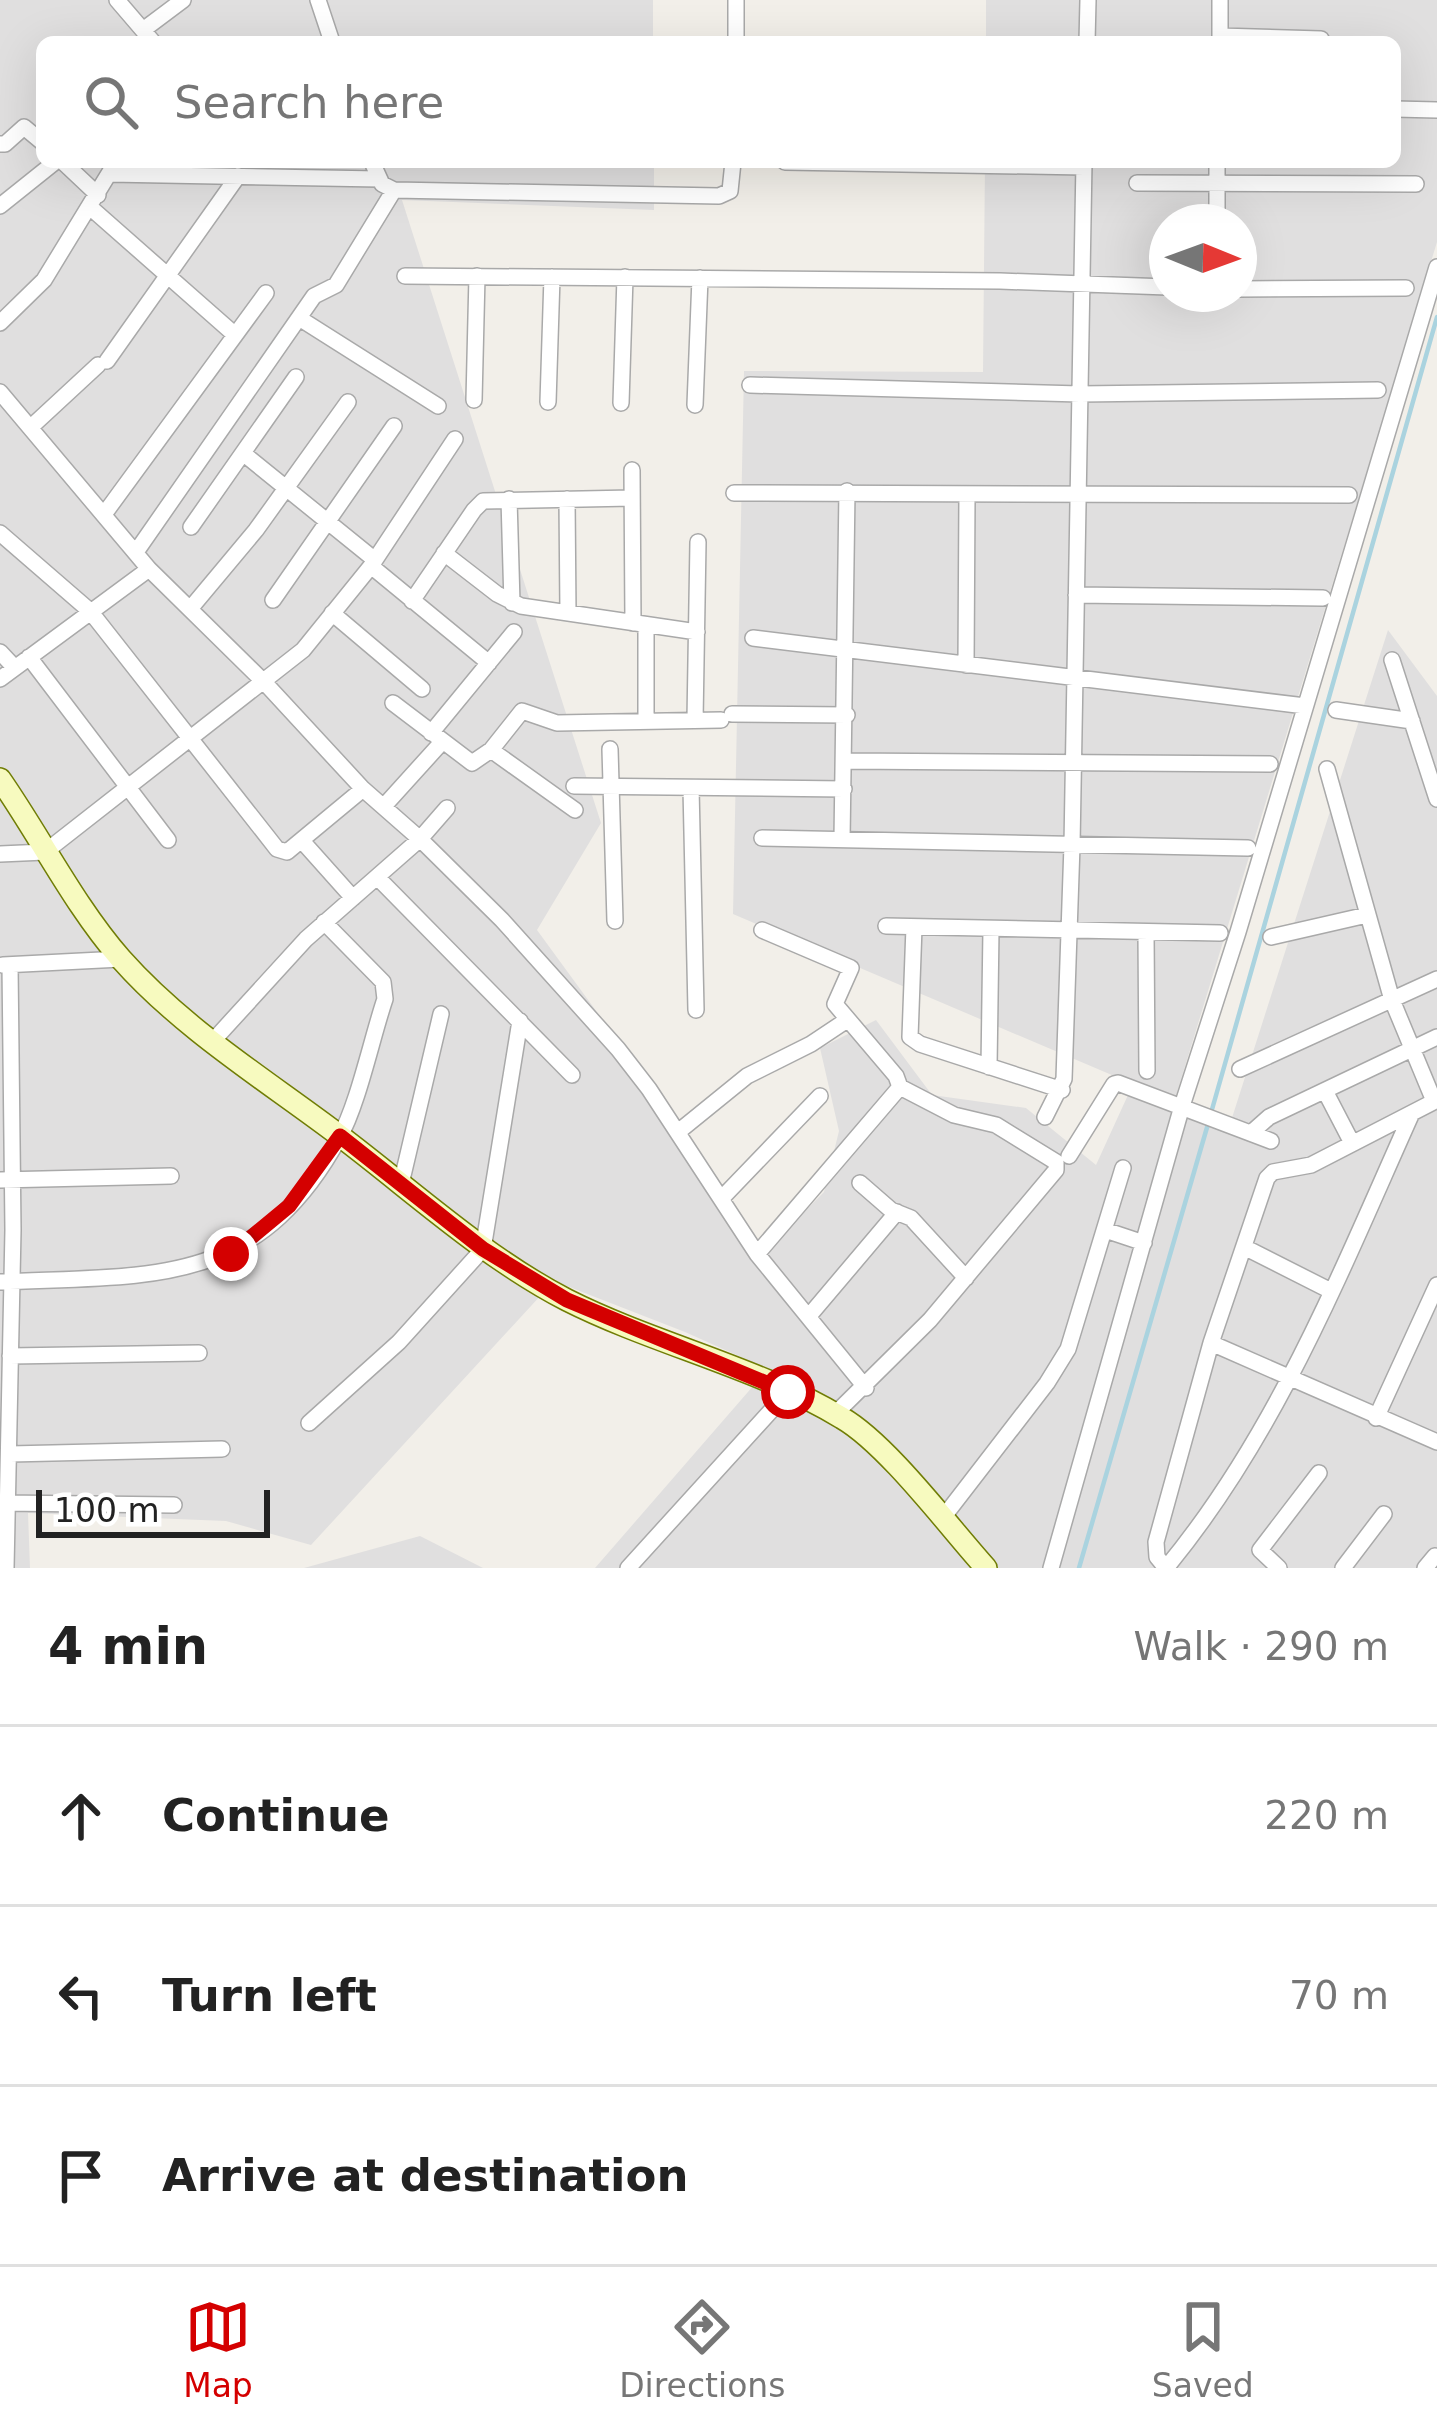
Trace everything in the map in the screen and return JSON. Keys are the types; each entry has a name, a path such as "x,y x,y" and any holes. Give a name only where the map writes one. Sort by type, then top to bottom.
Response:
{"street":[{"path":"117,0 148,36 183,0"},
{"path":"318,0 330,36"},
{"path":"736,0 736,36"},
{"path":"1087,36 1088,0"},
{"path":"1220,0 1220,36"},
{"path":"1401,110 1437,110"},
{"path":"0,144 24,127 36,137"},
{"path":"0,206 51,168"},
{"path":"64,168 168,279 234,334"},
{"path":"0,323 44,280 113,168 238,176 295,170 379,179"},
{"path":"374,168 385,188 394,190 719,196 730,191 732,168"},
{"path":"1046,1118 1062,1090 1070,932 1084,168"},
{"path":"1216,204 1217,168"},
{"path":"31,427 102,363 168,279 238,176"},
{"path":"1137,183 1416,184"},
{"path":"136,552 298,318 316,294 335,285 394,190"},
{"path":"1051,1568 1437,267"},
{"path":"405,276 1149,287"},
{"path":"474,400 477,276"},
{"path":"548,402 552,277"},
{"path":"621,403 626,277"},
{"path":"695,404 700,278"},
{"path":"1257,289 1406,288"},
{"path":"105,514 266,293"},
{"path":"298,318 438,406"},
{"path":"191,527 296,377"},
{"path":"750,385 1080,394 1378,390"},
{"path":"0,392 6,412 31,427 149,568 572,996 638,1076 757,1254 866,1388"},
{"path":"190,609 348,402"},
{"path":"273,600 394,426"},
{"path":"0,854 45,852 303,650 373,563 455,439"},
{"path":"244,454 489,663"},
{"path":"632,470 646,721"},
{"path":"842,840 847,491"},
{"path":"734,493 1349,495"},
{"path":"965,665 968,494"},
{"path":"412,601 478,504 632,498"},
{"path":"567,499 568,613"},
{"path":"509,500 512,603"},
{"path":"0,532 90,611 277,849 287,851 303,842 363,789"},
{"path":"695,720 698,542"},
{"path":"444,553 512,603 697,632"},
{"path":"0,679 149,568"},
{"path":"1076,595 1323,598"},
{"path":"332,614 422,689"},
{"path":"385,806 514,632"},
{"path":"753,638 1305,706"},
{"path":"0,652 22,663 128,785 168,840"},
{"path":"1392,661 1437,799"},
{"path":"393,703 472,764 491,751 522,711 557,723 847,715"},
{"path":"1336,710 1412,721"},
{"path":"610,748 615,921"},
{"path":"491,751 575,810"},
{"path":"845,761 1270,764"},
{"path":"1327,770 1391,1000 1436,1100 1412,1112 1352,1143 1311,1165 1273,1172 1264,1185 1211,1343 1156,1542 1157,1557 1166,1568 1214,1508 1290,1380 1412,1112"},
{"path":"0,779 121,959 212,1042 483,1249 567,1300 835,1414 878,1448 986,1568"},
{"path":"574,786 844,789"},
{"path":"691,788 696,1010"},
{"path":"212,1042 324,922 420,839 447,808"},
{"path":"762,838 1248,848"},
{"path":"303,842 353,898"},
{"path":"377,877 572,1075"},
{"path":"1271,937 1367,915"},
{"path":"6,1282 170,1272 231,1254 289,1206 340,1136 386,990 324,922"},
{"path":"886,926 1220,933"},
{"path":"914,927 910,1037 1062,1090"},
{"path":"762,930 851,968 835,1001 900,1087 954,1115 996,1125 1057,1166 966,1278 866,1388 835,1414"},
{"path":"989,1066 991,930"},
{"path":"1146,933 1147,1071"},
{"path":"6,1568 5,1391 10,1356 5,964 121,959"},
{"path":"1240,1070 1437,979"},
{"path":"401,1184 441,1014"},
{"path":"678,1132 747,1076 848,1020"},
{"path":"310,1423 399,1342 483,1249 520,1021"},
{"path":"1251,1133 1269,1117 1437,1037"},
{"path":"1069,1156 1114,1084 1271,1141"},
{"path":"757,1254 900,1087"},
{"path":"1325,1090 1352,1143"},
{"path":"721,1199 820,1096"},
{"path":"942,1519 1058,1367 1077,1326 1124,1168"},
{"path":"6,1179 171,1176"},
{"path":"860,1184 910,1218 966,1278"},
{"path":"809,1316 897,1212"},
{"path":"1105,1230 1144,1243"},
{"path":"1244,1247 1331,1291"},
{"path":"1376,1418 1437,1285"},
{"path":"1211,1343 1437,1442"},
{"path":"10,1356 199,1352"},
{"path":"628,1568 788,1392"},
{"path":"6,1463 222,1449"},
{"path":"1279,1568 1260,1550 1319,1473"},
{"path":"4,1503 174,1505"},
{"path":"1343,1568 1384,1514"}],"shaded area":[{"path":"0,0 653,0 653,36 36,36 36,168 654,168 654,210 402,200 601,823 537,930 686,1134 757,1259 824,1192 839,1131 820,1048 876,1020 932,1095 1026,1108 1096,1165 1133,1084 733,914 744,371 983,372 985,168 1401,168 1401,36 986,36 986,0 1437,0 1437,242 1175,1099 1231,1121 1388,630 1437,696 1437,1568 595,1568 768,1369 554,1281 311,1545 226,1521 28,1513 30,1568 0,1568"},
{"path":"420,1536 483,1568 304,1568"}],"waterway":[{"path":"1211,1113 1437,317"},
{"path":"1079,1568 1208,1124"}],"route":[{"path":"231,1254 289,1206 340,1136 483,1249 528,1278 567,1300 788,1392"}]}
